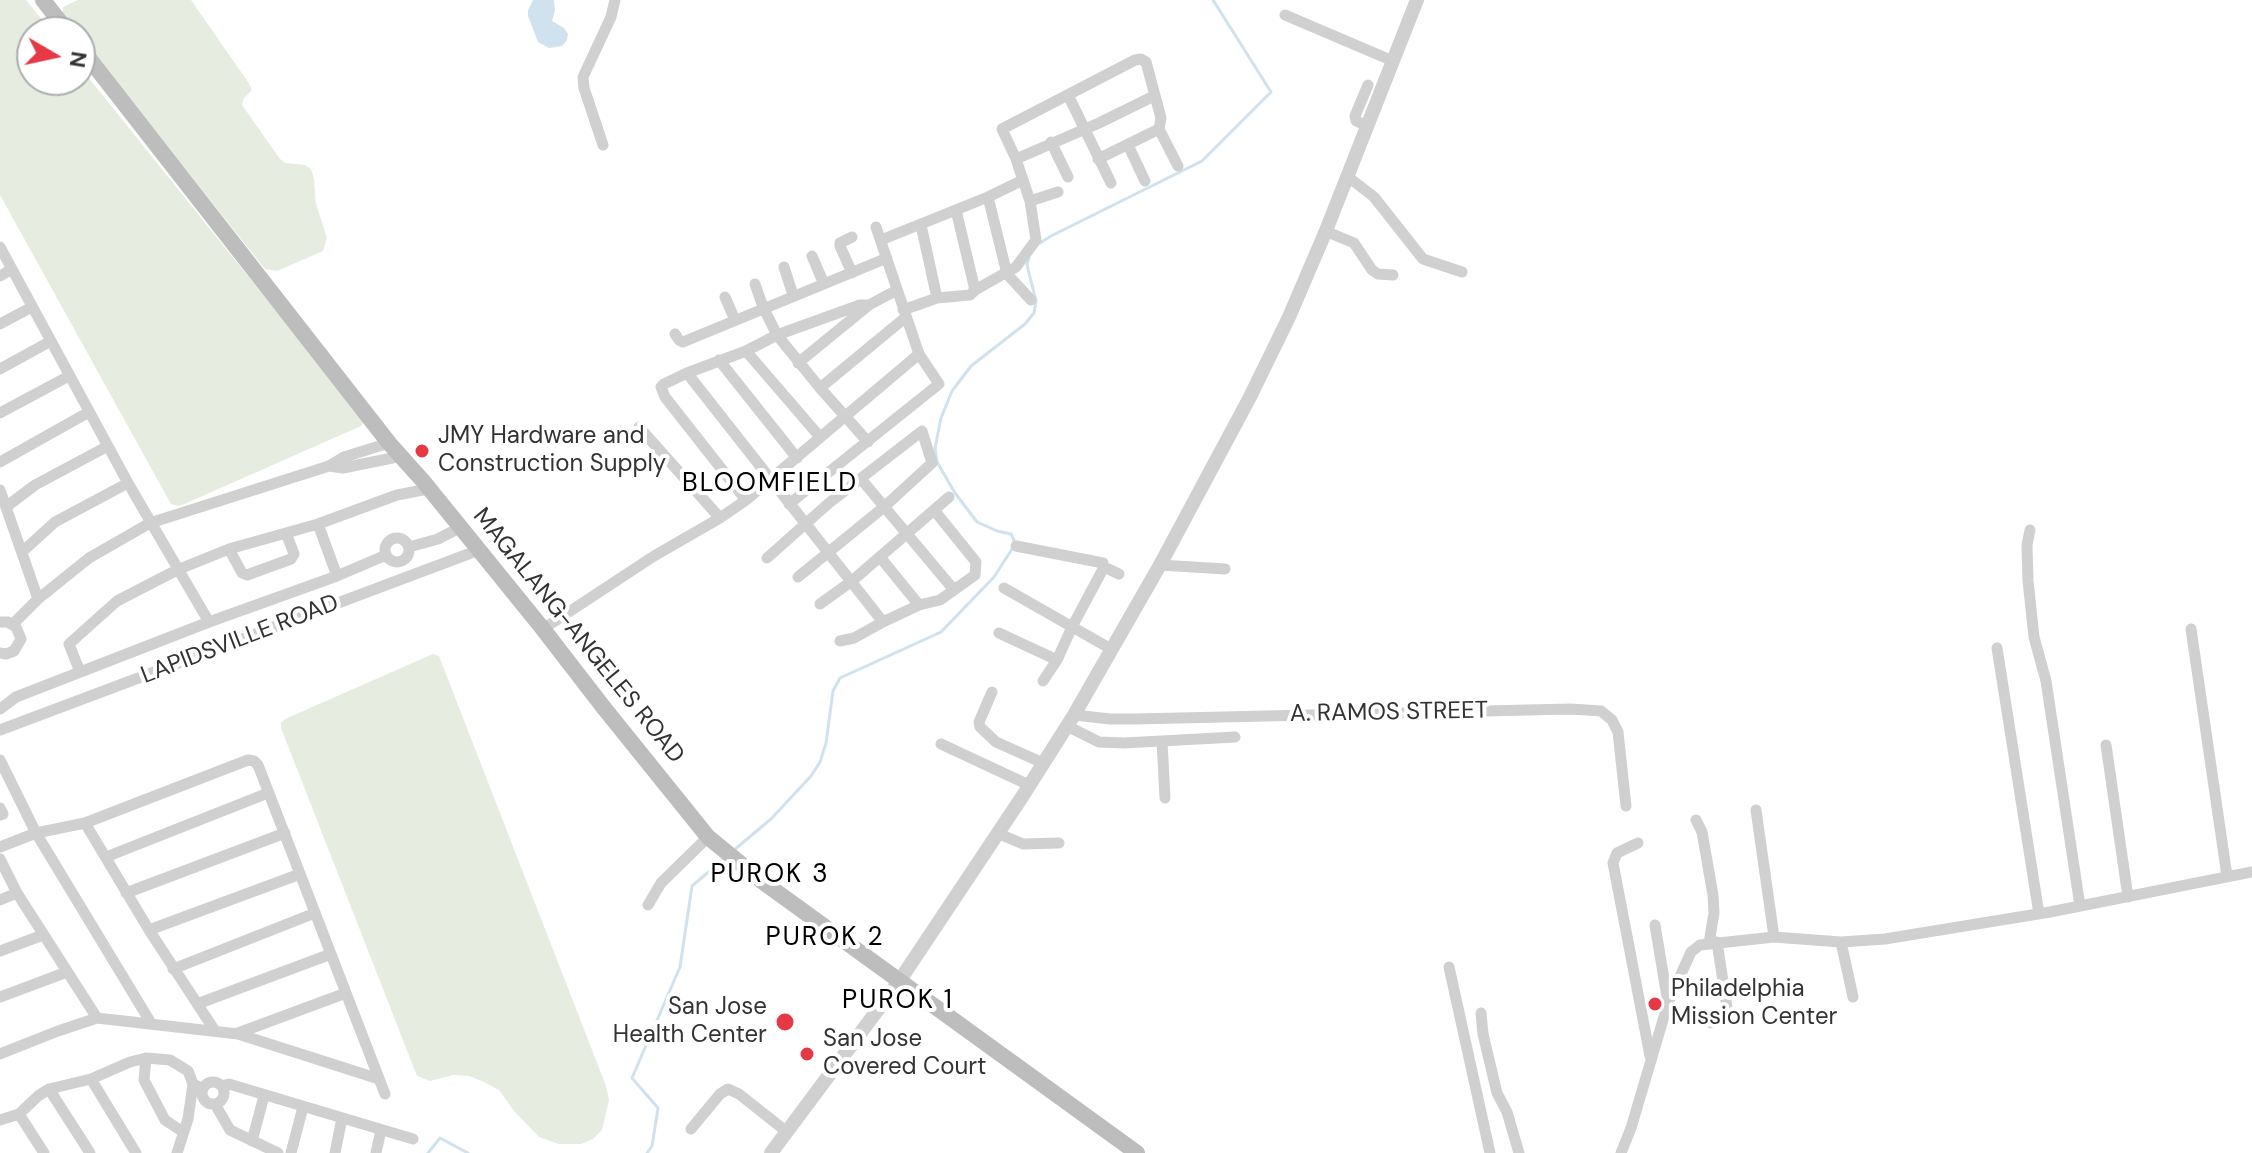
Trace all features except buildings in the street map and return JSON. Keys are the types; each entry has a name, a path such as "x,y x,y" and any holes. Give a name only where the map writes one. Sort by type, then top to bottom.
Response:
{"main road":[{"name":"MAGALANG-ANGELES ROAD","path":"96,68 389,443 461,527 708,837 1137,1153"}],"street":[{"path":"603,145 583,77 611,17 615,0"},
{"path":"771,1153 900,980 1070,720 1160,565 1289,317 1417,0"},
{"path":"1285,15 1393,61"},
{"path":"820,388 904,313 937,298 965,297 1007,274 1036,240 1030,201 1002,129 1141,59 1146,62 1161,118 1159,129 1178,166"},
{"path":"1368,85 1355,116 1356,121 1368,126"},
{"path":"1068,95 1111,183"},
{"path":"1016,159 1154,96"},
{"path":"1098,159 1159,129"},
{"path":"1051,142 1068,177"},
{"path":"1128,145 1145,181"},
{"path":"1347,176 1374,197 1423,259 1462,272"},
{"path":"881,240 1023,180"},
{"path":"1030,201 1058,192"},
{"path":"988,197 1007,274 1031,300"},
{"path":"956,210 975,290"},
{"path":"921,225 937,298"},
{"path":"789,504 939,384 919,354 876,227"},
{"path":"1325,231 1354,243 1378,274 1393,275"},
{"path":"852,237 840,243 852,273"},
{"path":"0,247 150,523 209,622"},
{"path":"812,256 824,284"},
{"path":"675,334 683,342 887,258"},
{"path":"784,267 793,295"},
{"path":"0,276 12,269"},
{"path":"755,284 777,335 868,442"},
{"path":"798,363 869,305 897,290"},
{"path":"725,297 735,320"},
{"path":"746,500 661,391 664,384 777,335 860,305 869,305"},
{"path":"0,324 32,307"},
{"path":"703,317 707,330"},
{"path":"0,369 51,341"},
{"path":"746,351 820,437"},
{"path":"543,629 746,500 919,354"},
{"path":"719,360 797,458"},
{"path":"687,373 883,622"},
{"path":"0,413 69,376"},
{"path":"0,462 89,412"},
{"path":"639,427 720,518"},
{"path":"767,558 829,503 922,431 932,463 884,507 798,577"},
{"path":"0,653 10,653 20,643 20,635 4,621 38,599 89,558 150,523 329,466 344,457 389,443"},
{"path":"6,507 35,485 108,446"},
{"path":"370,450 370,457 375,462"},
{"path":"329,466 343,468 402,456"},
{"path":"861,479 954,590"},
{"path":"22,552 55,522 128,483"},
{"path":"80,672 69,644 117,601 177,570 229,549 318,524 397,495 428,489"},
{"path":"0,490 38,599"},
{"path":"820,604 852,581 949,497"},
{"path":"840,641 854,638 919,605 940,600 975,575 976,562 934,510"},
{"path":"318,524 337,576"},
{"path":"0,709 16,697 386,555 391,561 399,563 406,559 409,547 438,539 461,527"},
{"path":"2030,530 2027,545 2028,581 2034,637 2046,681 2080,906"},
{"path":"229,549 242,573 247,575 291,559 294,554 286,533"},
{"path":"1016,546 1103,563 1104,567 1119,574"},
{"name":"LAPIDSVILLE ROAD","path":"0,730 479,550"},
{"path":"880,557 919,605"},
{"path":"1160,565 1225,569"},
{"path":"1043,681 1057,660 1104,567"},
{"path":"1004,588 1111,649"},
{"path":"2191,629 2227,876"},
{"path":"999,633 1057,660"},
{"path":"1997,648 2039,914"},
{"path":"992,692 979,722 980,727 996,742 1043,763"},
{"name":"A. RAMOS STREET","path":"1070,720 1571,709 1601,711 1612,720 1618,732 1626,806"},
{"path":"1070,720 1099,742 1235,737"},
{"path":"1162,741 1165,798"},
{"path":"941,744 1029,785"},
{"path":"2106,745 2128,897"},
{"path":"0,760 36,833 151,1023"},
{"path":"0,847 36,833 85,823 248,760 254,761 285,833 385,1094"},
{"path":"106,857 268,793"},
{"path":"1756,810 1774,937"},
{"path":"1696,820 1702,832 1713,895 1713,942 1728,1014 1711,1023"},
{"path":"85,823 173,969 215,1031"},
{"path":"126,893 285,833"},
{"path":"997,833 1023,844 1059,843"},
{"path":"648,905 661,883 708,837"},
{"path":"1638,843 1617,853 1613,863 1651,1060"},
{"path":"0,859 17,893 97,1018"},
{"path":"1621,1153 1668,1003 1691,952 1700,945 1774,937 1841,942 1885,939 2039,914 2252,872"},
{"path":"149,930 300,874"},
{"path":"0,900 17,893"},
{"path":"173,969 315,913"},
{"path":"1655,925 1668,1003"},
{"path":"0,951 43,935"},
{"path":"1841,942 1853,997"},
{"path":"197,1004 331,954"},
{"path":"1449,967 1490,1153"},
{"path":"0,997 67,972"},
{"path":"238,1034 346,993"},
{"path":"1481,1013 1497,1093 1507,1112 1519,1153"},
{"path":"0,1054 97,1018 238,1034 379,1079"},
{"path":"146,1058 144,1080 165,1120 183,1132"},
{"path":"0,1120 19,1114 49,1089 91,1079 146,1058 170,1060 188,1071 198,1087 203,1096 207,1102 215,1104 222,1100 224,1093 222,1086 215,1082 198,1087 177,1153"},
{"path":"91,1079 136,1153"},
{"path":"222,1086 229,1084 413,1139"},
{"path":"49,1089 90,1153"},
{"path":"691,1129 720,1094 728,1089 739,1094 787,1132"},
{"path":"252,1141 264,1096"},
{"path":"215,1104 230,1130 278,1153"},
{"path":"291,1153 303,1107"},
{"path":"19,1114 44,1153"},
{"path":"335,1153 342,1118"},
{"path":"376,1153 381,1130"}],"shaded area":[{"path":"0,0 26,0 39,16 16,16 16,96 96,96 96,87 363,423 182,505 171,504 0,195"},
{"path":"78,0 191,0 248,82 252,90 242,105 280,159 311,169 316,204 327,238 323,251 277,271 265,269 96,56 96,16 65,16 63,7"},
{"path":"433,654 439,656 606,1086 609,1100 602,1130 593,1139 581,1144 559,1144 539,1137 499,1090 482,1081 453,1075 430,1081 417,1076 281,728 285,719"}],"water":[{"path":"533,0 554,0 552,21 568,34 562,46 549,48 538,42 528,16"}],"waterway":[{"path":"1040,243 1202,161 1271,92 1213,0"},
{"path":"734,850 771,819 820,762 826,743 833,691 840,678 941,632 994,577 1012,549 1014,540 1011,534 977,522 937,462 935,448 941,418 952,391 971,366 1025,324 1034,313 1036,301 1027,265 1029,258"},
{"path":"647,1153 652,1146 658,1108 632,1078 680,967 692,886 725,858"},
{"path":"428,1153 440,1138 468,1153"}],"place":[{"name":"JMY Hardware and Construction Supply","path":"422,451"},
{"name":"Philadelphia Mission Center","path":"1655,1004"},
{"name":"San Jose Health Center","path":"785,1022"},
{"name":"San Jose Covered Court","path":"807,1054"}],"district":[{"name":"BLOOMFIELD","path":"770,484"},
{"name":"PUROK 3","path":"770,875"},
{"name":"PUROK 2","path":"825,938"},
{"name":"PUROK 1","path":"898,1001"}]}
